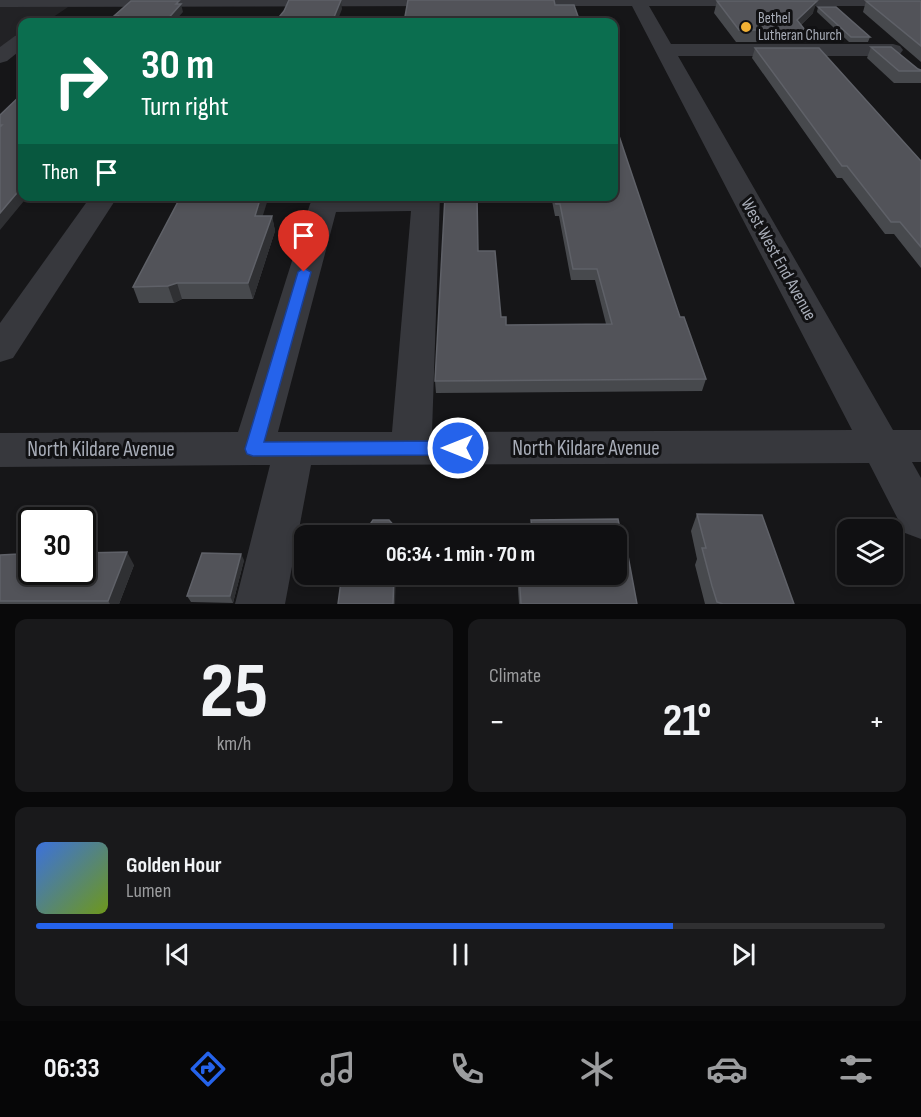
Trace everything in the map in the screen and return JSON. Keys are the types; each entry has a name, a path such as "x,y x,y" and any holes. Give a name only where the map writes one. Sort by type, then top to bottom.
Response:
{"street":[{"path":"664,50 900,56 835,0"},
{"path":"54,17 76,1"},
{"path":"230,17 240,1"},
{"path":"0,2 240,1 440,9 464,2"},
{"path":"497,1 921,1"},
{"name":"West West End Avenue","path":"637,1 921,519"},
{"path":"0,57 18,43"},
{"path":"0,348 102,201"},
{"path":"260,604 274,449 324,204 400,201"},
{"path":"411,448 425,201"},
{"name":"North Kildare Avenue","path":"0,450 921,446"}],"shaded area":[{"path":"0,7 68,7 52,18 18,18 18,43 0,57"}],"building":[{"path":"289,0 341,0 334,18 278,18"},
{"path":"408,0 554,0 555,5 574,5 579,18 405,18"},
{"path":"131,1 179,1 176,4 181,4 169,18 116,18 118,16 114,16"},
{"path":"717,1 817,1 797,20 805,30 739,30"},
{"path":"866,1 921,1 921,46"},
{"path":"818,7 836,7 870,37 851,37"},
{"path":"871,47 891,47 921,71 899,71"},
{"path":"755,48 819,48 921,161 921,247 900,222 891,222 847,166 842,166"},
{"path":"18,98 18,192 0,213 0,127 2,125 0,125 0,115"},
{"path":"618,133 680,317 684,317 706,379 435,381 445,201 477,201 478,251 495,251 501,317 506,317 506,325 612,324 597,269 573,269 560,204 556,204 555,201 618,201"},
{"path":"178,201 260,201 255,216 272,216 248,283 177,283 168,286 133,287"},
{"path":"697,514 762,515 794,604 723,604 717,602 702,548 706,548"},
{"path":"618,519 619,525 532,525 531,520"},
{"path":"373,520 389,520 393,525 370,525"},
{"path":"627,550 637,604 521,604 520,585 627,585"},
{"path":"127,552 108,601 0,601 0,555 18,554 18,585 96,585 96,553"},
{"path":"202,553 241,554 230,596 187,596"},
{"path":"341,585 394,585 393,604 338,604"}],"place":[{"name":"Bethel Lutheran Church","path":"746,27"}],"route":[{"path":"304,272 253,449 458,448"}]}
